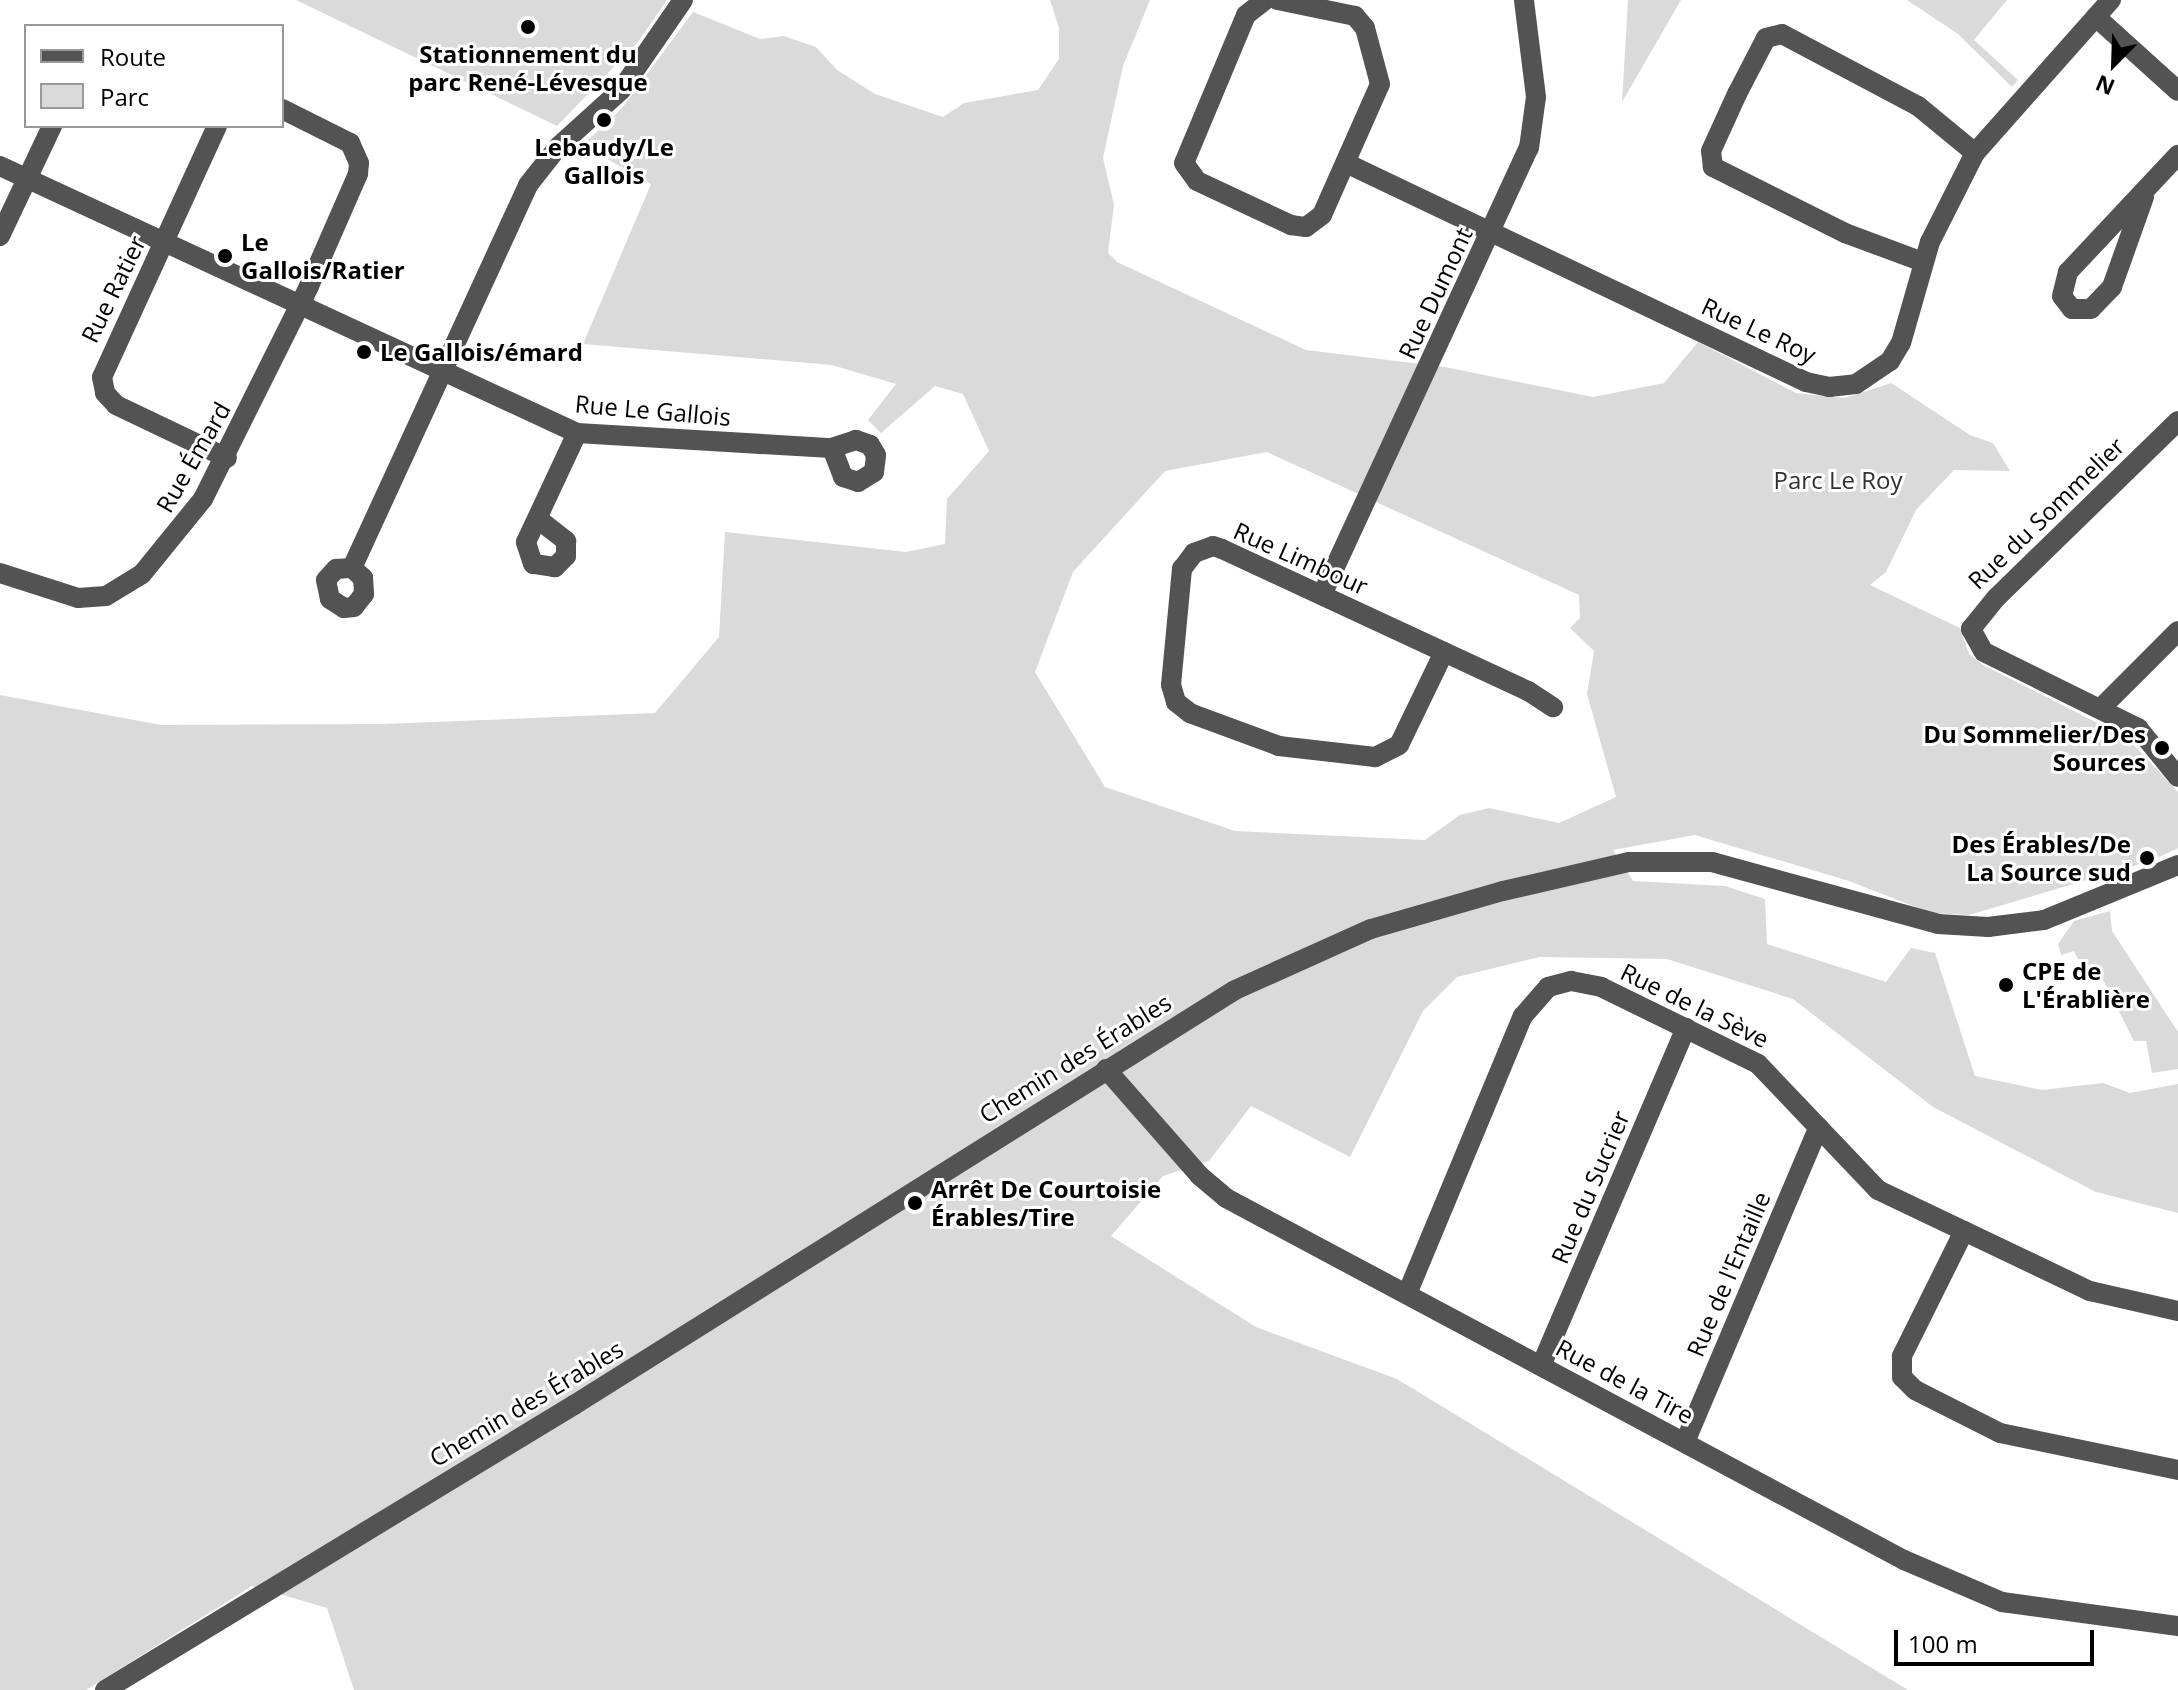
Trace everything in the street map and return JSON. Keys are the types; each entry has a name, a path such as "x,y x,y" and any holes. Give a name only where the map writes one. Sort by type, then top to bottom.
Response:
{"street":[{"path":"352,568 528,185 558,147 621,90 683,0"},
{"path":"1265,0 1246,15 1186,149 1186,171 1264,213 1306,227 1318,221 1348,164 1380,84 1365,28 1347,11 1278,0"},
{"name":"Rue Dumont","path":"1322,595 1526,156 1535,113 1524,0"},
{"name":"Rue Le Roy","path":"1348,164 1792,376 1829,387 1856,384 1890,361 1905,331 1923,262 1955,185 1975,153 2111,0"},
{"path":"2096,17 2178,91"},
{"path":"1923,262 1845,233 1713,167 1711,151 1737,94 1766,38 1782,34 1918,106 1975,153"},
{"name":"Rue Émard","path":"0,573 78,598 119,591 170,544 227,458 300,306 359,163 341,136 284,110"},
{"path":"0,236 51,128"},
{"name":"Rue Ratier","path":"216,128 104,367 103,386 110,400 127,411 227,458"},
{"path":"2144,197 2112,287 2091,309 2072,309 2062,296 2068,272 2144,197 2178,155"},
{"name":"Rue Le Gallois","path":"0,166 577,433 832,448"},
{"name":"Rue du Sommelier","path":"2178,421 1982,612 1971,629 1973,640 1984,652 2138,728 2178,777"},
{"path":"538,519 577,433"},
{"name":"Rue Limbour","path":"1444,652 1404,738 1384,755 1291,750 1190,713 1176,702 1171,685 1180,579 1194,553 1222,549 1444,652 1553,707"},
{"path":"2101,708 2178,631"},
{"name":"Chemin des Érables","path":"105,1690 678,1341 1235,990 1371,929 1503,891 1629,862 1712,862 1938,924 1988,927 2044,920 2178,865"},
{"name":"Rue de la Sève","path":"1407,1294 1523,1016 1540,994 1559,982 1586,983 1758,1064 1878,1190 2090,1291 2178,1311"},
{"name":"Rue du Sucrier","path":"1541,1366 1686,1028"},
{"name":"Rue de la Tire","path":"1106,1069 1200,1176 1226,1198 1904,1560 2002,1602 2178,1626"},
{"name":"Rue de l'Entaille","path":"1685,1442 1819,1127"},
{"path":"1964,1231 1902,1356 1902,1377 1915,1390 2000,1433 2178,1470"}],"green space":[{"path":"296,0 667,0 638,42 557,126"},
{"name":"Parc Le Roy","path":"1050,0 1150,0 1123,66 1103,158 1114,205 1108,253 1117,262 1306,350 1445,367 1593,397 1664,383 1698,342 1796,393 1845,398 1891,383 1970,435 1993,443 2010,471 1954,470 1916,510 1886,572 1870,585 1960,628 1969,654 1983,665 2127,738 2178,792 2178,848 2151,861 1969,915 1931,913 1849,881 1695,835 1613,850 1633,881 1725,886 1765,899 1767,944 1886,982 1911,948 1935,953 1975,1076 2042,1090 2103,1083 2130,1093 2178,1084 2178,1213 2096,1192 1933,1107 1793,999 1667,959 1540,957 1457,977 1423,1011 1350,1157 1251,1106 1209,1161 1163,1176 1111,1236 1256,1327 1397,1379 1908,1690 354,1690 327,1608 252,1586 86,1690 0,1690 0,695 161,725 384,724 655,713 719,637 725,532 906,552 945,544 947,499 989,451 963,394 935,386 881,433 868,420 896,384 832,365 583,344 651,184 583,145 622,108 693,12 760,39 784,36 816,47 837,70 875,94 943,117 964,103 1038,90 1059,59 1059,28","holes":["1267,452 1579,595 1580,618 1570,628 1594,651 1587,694 1616,797 1559,823 1489,808 1460,815 1425,840 1235,831 1105,787 1035,672 1073,572 1165,471"]},
{"path":"1628,0 1681,0 1622,102"},
{"path":"1907,0 2007,0 1974,40 2018,80 2012,87 1958,34"},
{"path":"2110,911 2112,931 2178,1032 2178,1069 2152,1073 2146,1041 2134,1041 2096,966 2083,969 2074,951 2061,955 2058,944 2074,921"}],"place":[{"name":"Stationnement du parc René-Lévesque","path":"528,27"},
{"name":"Lebaudy/Le Gallois","path":"604,120"},
{"name":"Le Gallois/Ratier","path":"225,256"},
{"name":"Le Gallois/émard","path":"364,352"},
{"name":"Du Sommelier/Des Sources","path":"2162,748"},
{"name":"Des Érables/De La Source sud","path":"2147,858"},
{"name":"CPE de L'Érablière","path":"2006,985"},
{"name":"Arrêt De Courtoisie Érables/Tire","path":"915,1203"}]}
